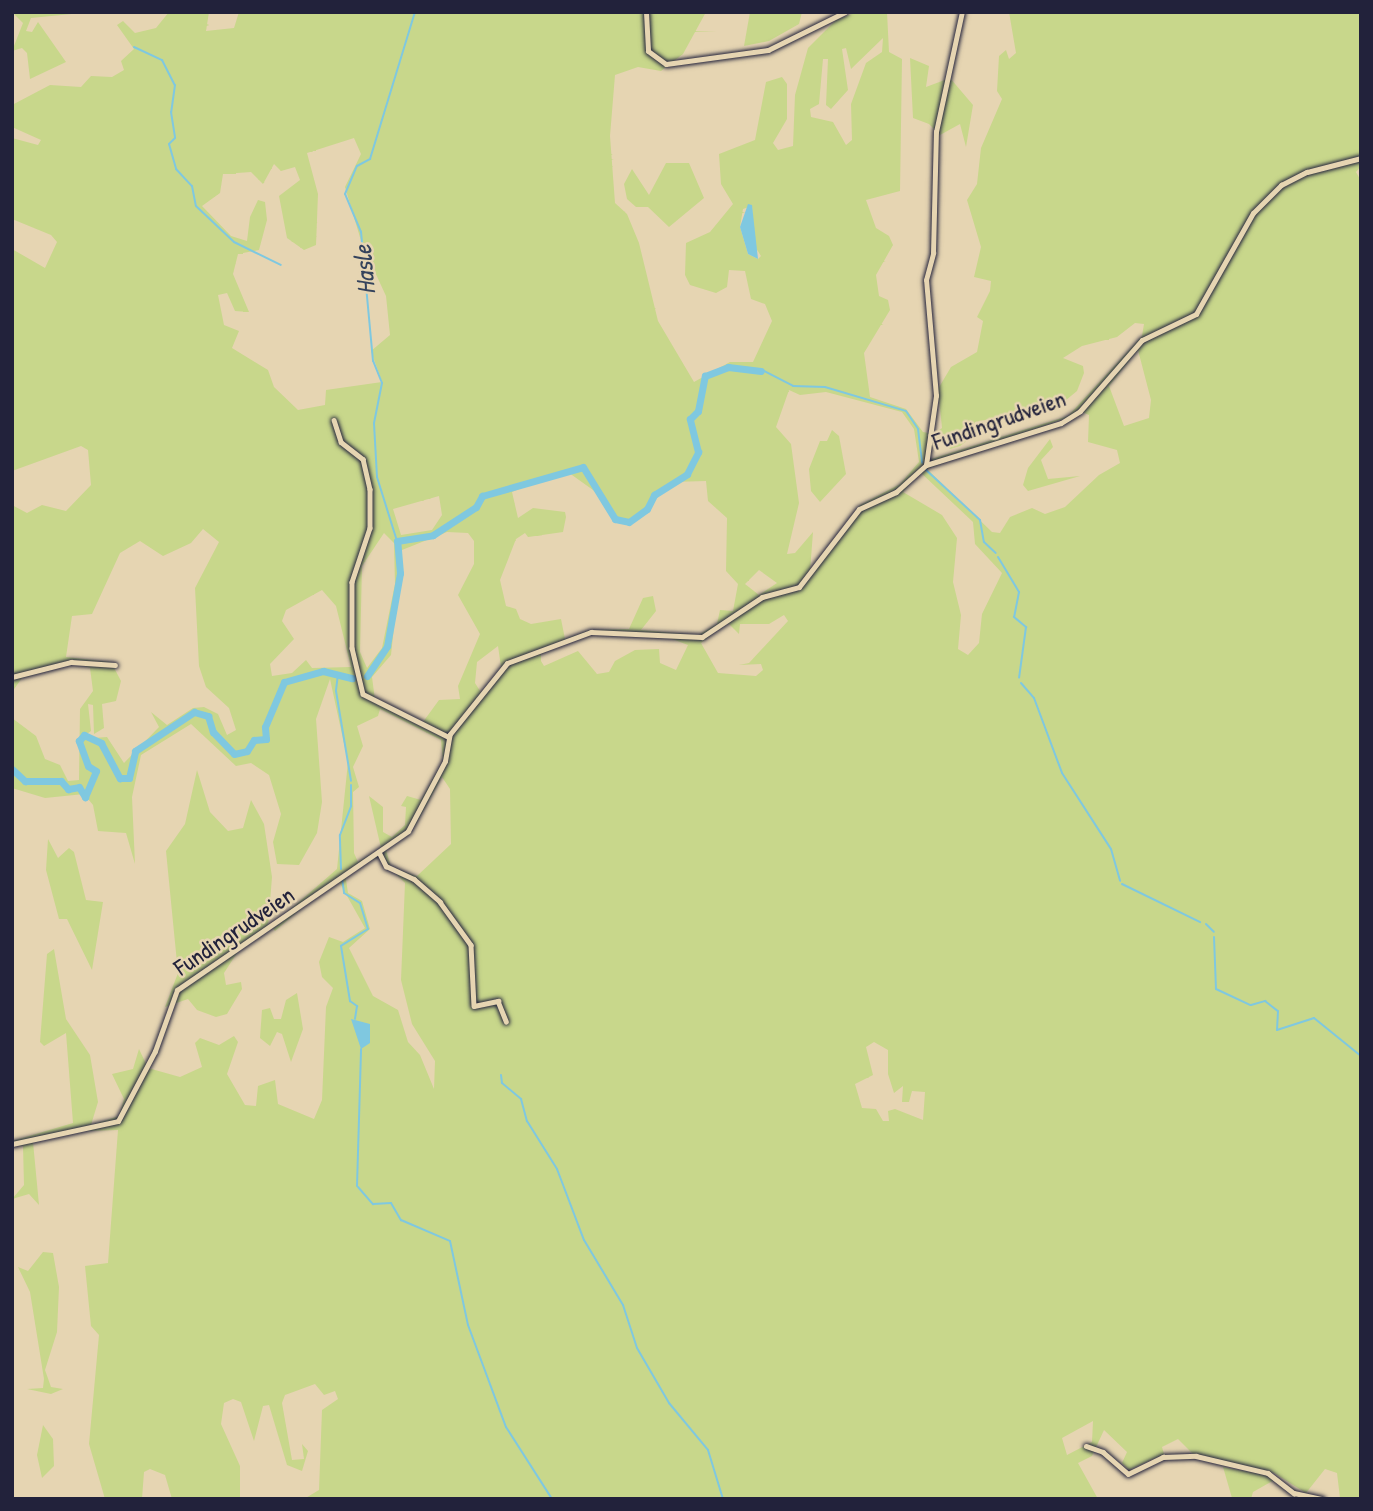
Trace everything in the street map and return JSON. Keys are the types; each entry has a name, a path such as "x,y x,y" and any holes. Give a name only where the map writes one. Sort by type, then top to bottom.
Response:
{"street":[{"path":"646,12 647,48 652,59 666,64 775,48 845,12"},
{"path":"926,464 936,396 926,279 933,253 936,132 962,12"},
{"name":"Fundingrudveien","path":"12,1144 118,1121 155,1051 177,990 300,909 337,875 379,852 412,826 445,761 449,737 512,661 599,631 702,637 762,597 799,587 859,509 896,492 926,464 1074,415 1140,342 1196,314 1253,213 1283,183 1361,158"},
{"path":"334,420 341,442 362,456 370,489 370,528 352,582 352,648 365,698 449,737"},
{"path":"12,677 72,662 115,665"},
{"path":"379,852 386,866 414,879 440,902 471,945 474,1006 497,1000 506,1021"},
{"path":"1086,1446 1103,1452 1128,1474 1163,1457 1196,1456 1268,1474 1294,1493 1322,1499"}],"green space":[{"path":"12,12 92,12 31,18 26,31 32,32 38,22 66,62 30,79 27,53 22,48 12,51 23,23"},
{"path":"169,12 209,12 206,31 234,28 239,12 706,12 683,54 661,71 638,67 615,75 610,136 615,203 627,214 639,243 658,321 694,382 730,362 753,362 772,321 765,304 751,299 745,271 729,270 727,287 716,293 690,285 685,275 686,243 710,232 733,204 721,184 719,154 755,140 766,82 782,77 787,84 787,119 773,143 778,150 793,146 795,95 808,48 836,20 857,12 887,12 889,52 902,59 900,191 866,200 876,228 889,236 893,245 876,275 879,296 888,300 890,310 864,353 870,397 906,409 923,432 934,434 942,428 938,389 951,367 977,352 983,321 977,317 990,291 991,281 974,277 981,247 967,200 977,184 981,148 1002,99 997,91 999,56 1006,50 1009,59 1016,53 1009,12 1361,12 1361,166 1356,172 1361,181 1361,1499 1340,1498 1337,1473 1325,1469 1306,1493 1274,1473 1194,1455 1178,1439 1162,1447 1164,1454 1129,1470 1122,1463 1127,1452 1104,1430 1092,1456 1078,1463 1098,1499 304,1499 319,1490 322,1410 338,1399 335,1391 324,1395 315,1384 285,1395 282,1403 292,1460 304,1459 302,1444 308,1451 302,1471 287,1465 269,1405 263,1406 254,1441 241,1402 233,1399 224,1403 221,1424 240,1466 240,1499 172,1499 165,1475 150,1469 144,1472 142,1499 105,1499 89,1444 99,1335 91,1326 85,1266 108,1263 118,1130 60,1132 33,1142 39,1205 29,1194 12,1199 24,1185 23,1146 12,1146 12,1141 73,1123 66,1033 44,1046 40,1042 47,954 54,949 66,1019 90,1055 98,1102 91,1125 119,1116 124,1099 112,1074 133,1069 139,1049 148,1068 180,1077 202,1067 195,1043 200,1038 219,1045 234,1036 238,1042 227,1074 245,1105 256,1106 258,1086 275,1080 278,1104 314,1119 322,1100 326,1007 333,988 322,977 319,962 329,937 343,942 365,928 337,878 275,931 271,926 337,869 348,762 330,679 316,719 322,802 317,833 299,865 277,864 273,842 281,814 269,775 251,763 236,766 191,724 141,755 132,797 135,864 126,833 98,831 93,805 84,794 45,798 12,788 12,718 36,736 45,759 60,765 68,781 79,780 80,709 93,691 90,668 77,663 22,678 12,692 12,505 27,513 42,505 66,511 91,485 88,450 81,446 12,471 12,249 45,268 57,242 51,235 12,219 12,138 38,145 41,140 12,127 12,105 50,85 81,87 91,76 112,77 124,70 121,61 134,49 117,25 123,21 135,33 156,28","holes":["883,38 882,52 866,63 851,104 852,140 846,145 833,122 811,117 810,109 819,104 823,59 828,59 826,105 831,109 848,90 842,49 846,48 851,69","354,138 361,154 345,187 362,244 386,296 390,335 371,351 382,382 326,390 325,405 298,410 274,387 268,370 232,348 239,331 224,325 218,295 227,293 235,311 249,312 233,274 238,254 259,250 267,220 265,202 258,200 250,217 247,241 231,236 202,206 220,193 223,174 251,172 263,184 274,164 281,171 295,167 300,180 279,196 287,238 304,250 316,245 318,194 307,153","752,206 754,245 761,256 758,259 748,254 740,227 743,209","1135,323 1144,324 1142,336 1068,416 928,460 935,437 950,449 960,446 972,437 975,422 1060,405 1077,391 1084,373 1083,366 1063,358 1082,346 1117,337","1138,350 1151,400 1149,418 1124,426 1109,386","789,390 800,395 826,392 902,412 914,429 919,462 900,484 860,505 810,571 813,532 795,553 787,554 799,503 791,444 776,427","1082,412 1089,415 1088,442 1117,450 1120,463 1099,475 1065,507 1045,514 1032,508 1010,517 1000,533 992,532 927,469","565,470 600,495 623,523 647,509 654,496 672,482 706,481 708,501 727,518 726,571 738,584 733,611 720,610 717,624 698,635 641,630 656,611 653,596 643,598 629,629 590,630 565,639 561,619 531,624 520,619 516,609 506,606 500,580 516,539 525,533 528,537 563,532 566,517 565,512 533,508 518,518 512,492","920,472 973,522 975,544 1002,573 982,614 979,643 968,655 958,649 961,615 953,582 957,538 942,515 903,492","439,496 442,515 432,530 401,535 393,509","203,529 219,542 195,588 199,666 206,687 229,708 236,730 227,735 218,714 204,707 193,708 167,725 151,712 159,727 124,763 107,737 80,739 91,731 88,704 93,705 94,734 104,728 102,704 116,701 121,681 111,662 66,657 72,616 92,614 120,553 140,541 163,556 191,543","447,532 468,533 474,541 474,564 458,595 480,634 458,686 460,699 439,700 423,722 375,700 372,677 391,655 402,550","384,533 394,543 395,584 382,648 367,668 360,652 362,566","759,570 777,583 759,595 745,584","322,590 336,606 351,667 312,668 306,660 292,673 272,676 270,664 294,639 282,621 286,610","784,615 788,621 749,663 739,665 761,664 763,670 756,676 718,673 701,643 727,622 739,634 740,624 769,624","605,632 664,636 688,645 676,670 660,663 659,649 635,650 615,661 609,672 597,674 578,651 544,666 541,654 580,637","498,646 501,667 482,694 475,683 477,662","380,709 441,740 443,761 421,800 407,796 401,806 406,807 405,825 392,837 383,832 383,807 369,796 381,848 358,862 354,853 353,792 359,787 353,767 363,746 357,726 378,716","442,777 450,789 451,844 417,876 391,867 386,850 415,826","379,857 405,883 401,980 412,1024 435,1061 434,1089 420,1055 408,1042 398,1010 373,996 349,948 370,929 362,901 348,893 345,873","874,1042 888,1050 888,1074 894,1093 903,1086 902,1102 909,1102 912,1091 925,1092 923,1120 895,1109 888,1111 889,1121 883,1121 876,1109 862,1108 855,1084 873,1075 866,1047","1093,1421 1092,1442 1067,1455 1062,1438"]},
{"path":"750,12 802,12 799,24 769,41 744,46"},
{"path":"910,58 929,66 926,87 950,78 973,105 966,147 960,124 940,135 929,124 913,118"},
{"path":"666,163 689,163 704,198 669,227 648,207 636,207 627,199 624,184 632,169 649,195"},
{"path":"832,430 839,436 846,474 820,502 811,491 809,469 820,441 827,441"},
{"path":"1050,439 1053,447 1041,460 1048,479 1080,476 1028,491 1023,485 1028,468"},
{"path":"197,770 210,812 228,831 243,828 251,800 264,824 272,877 268,927 239,950 224,973 226,985 241,982 242,989 227,1014 216,1017 197,1010 188,999 165,1007 178,973 166,851 185,824"},
{"path":"48,839 58,858 69,848 74,852 86,900 103,902 92,970 67,919 59,919 46,870"},
{"path":"297,993 303,1029 291,1062 282,1034 277,1032 270,1046 260,1038 262,1010 270,1008 274,1019 281,1019 286,1000"},
{"path":"43,1252 53,1253 59,1287 57,1332 45,1370 51,1387 63,1389 51,1394 27,1389 43,1388 44,1379 30,1292 18,1267 28,1271"},
{"path":"43,1425 53,1439 54,1466 42,1478 37,1455"},
{"path":"1223,1467 1276,1479 1253,1492 1251,1499 1232,1498"}],"water":[{"path":"748,204 752,205 758,259 748,254 740,227"},
{"path":"351,1019 370,1024 370,1043 361,1049"}],"waterway":[{"name":"Hasle","path":"397,541 377,477 374,423 382,383 373,361 361,232 345,194 357,166 370,159 415,12"},
{"path":"134,47 162,60 175,85 171,112 175,138 169,144 176,169 192,186 196,206 234,242 281,265"},
{"name":"Hasle","path":"367,676 387,646 400,573 397,541 433,535 476,507 482,496 583,467 615,519 629,522 647,509 654,495 687,474 698,452 690,419 698,411 705,376 728,367 761,371"},
{"path":"762,370 793,386 825,387 906,411 918,429 922,463"},
{"path":"925,469 980,520 984,542 996,553"},
{"path":"998,557 1019,592 1014,617 1026,627 1019,678"},
{"name":"Hasle","path":"12,769 25,781 61,781 68,789 79,787 85,797 96,771 88,766 79,741 84,735 101,743 120,778 129,778 135,751 194,712 208,716 213,732 234,754 247,751 254,740 266,739 265,727 284,682 323,671 352,678"},
{"path":"338,674 336,691 351,781"},
{"path":"1021,683 1034,698 1062,773 1111,849 1120,881"},
{"path":"341,869 340,835 351,806 351,785"},
{"path":"342,878 344,893 360,903 368,929 341,946 350,1001 357,1006 355,1019"},
{"path":"1122,884 1200,922"},
{"path":"1206,924 1214,932"},
{"path":"1214,937 1216,989 1251,1005 1265,1001 1278,1011 1277,1030 1314,1018 1361,1056"},
{"path":"357,1186 361,1049"},
{"path":"501,1075 502,1083 521,1099 527,1121 557,1169 584,1240 623,1305 637,1348 669,1403 708,1450 723,1499"},
{"path":"358,1187 373,1204 391,1203 401,1220 450,1241 468,1325 506,1427 552,1499"}]}
